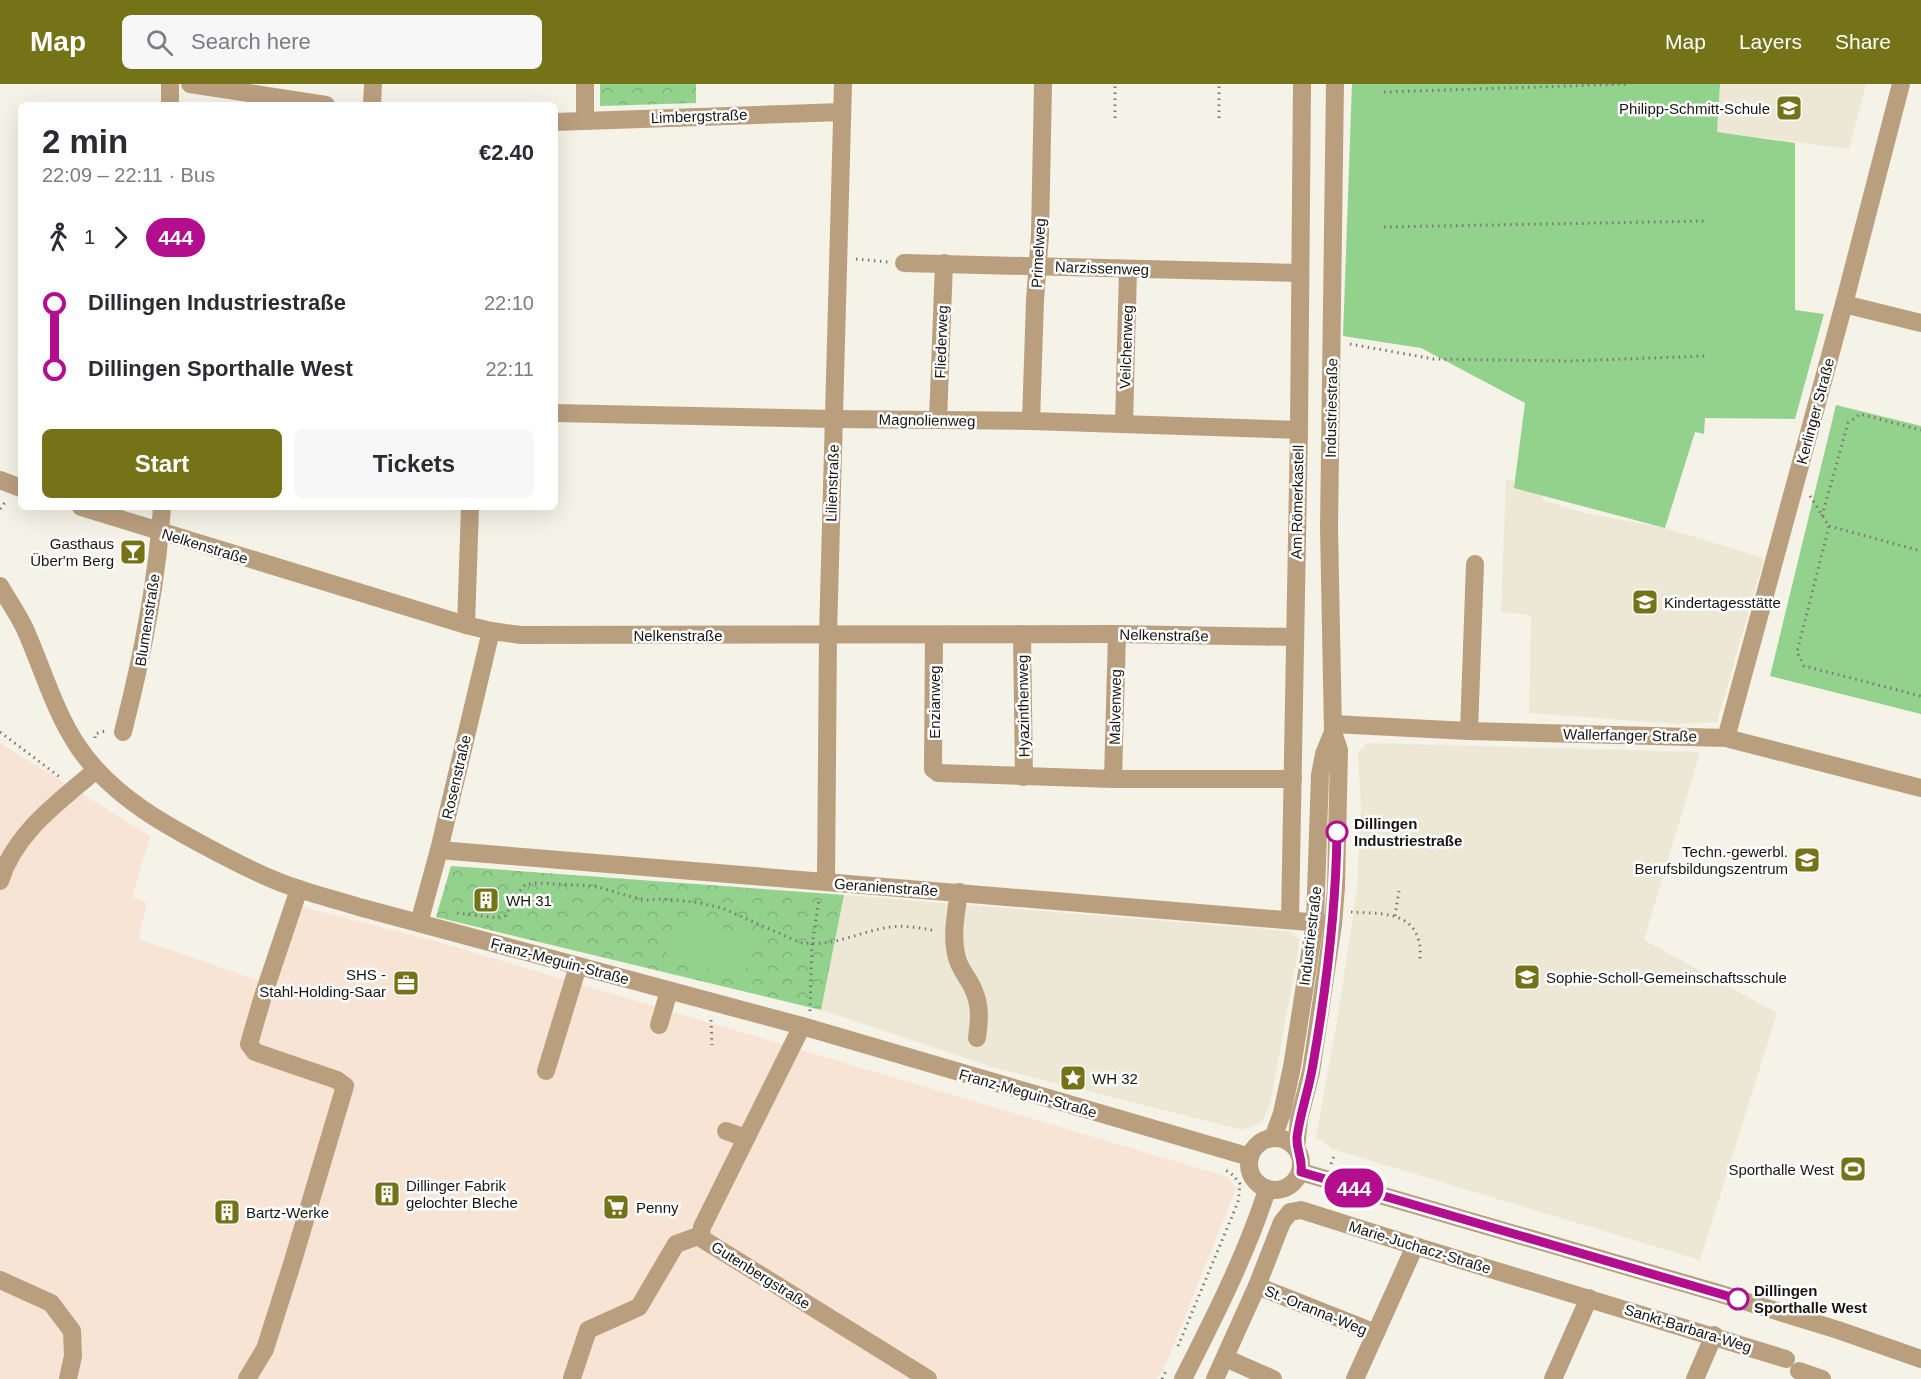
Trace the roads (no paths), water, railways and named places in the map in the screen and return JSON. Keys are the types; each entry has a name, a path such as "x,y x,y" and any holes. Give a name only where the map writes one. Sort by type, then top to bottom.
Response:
{"street":[{"path":"170,84 170,102"},
{"path":"190,84 307,102"},
{"path":"372,102 373,84"},
{"path":"585,84 585,120"},
{"name":"Lilienstraße","path":"824,882 828,634 843,84"},
{"name":"Primelweg","path":"1031,421 1040,235 1043,84"},
{"name":"Am Römerkastell","path":"1290,920 1299,430 1302,84"},
{"name":"Industriestraße","path":"1296,1148 1299,1119 1311,1072 1334,917 1339,750 1333,728 1329,527 1335,84"},
{"name":"Kerlinger Straße","path":"1726,738 1798,476 1901,84"},
{"name":"Limbergstraße","path":"558,122 842,112"},
{"name":"Narzissenweg","path":"904,263 1299,273"},
{"name":"Fliederweg","path":"938,420 944,263"},
{"name":"Veilchenweg","path":"1124,424 1128,269"},
{"path":"1844,304 1921,323"},
{"name":"Magnolienweg","path":"558,413 1031,421 1299,430"},
{"path":"0,480 18,487"},
{"name":"Nelkenstraße","path":"90,510 466,625 521,635 1117,634 1294,637"},
{"name":"Blumenstraße","path":"123,732 139,669 162,510"},
{"path":"466,625 470,510"},
{"path":"1469,731 1475,564"},
{"name":"Franz-Meguin-Straße","path":"0,586 24,627 76,744 96,770 134,803 194,840 249,868 299,889 806,1028 1250,1157"},
{"name":"Rosenstraße","path":"419,923 439,850 491,631"},
{"name":"Enzianweg","path":"934,634 933,769 938,773 1024,777"},
{"name":"Hyazinthenweg","path":"1022,634 1024,777"},
{"name":"Malvenweg","path":"1113,779 1117,634"},
{"name":"Industriestraße","path":"1273,1138 1282,1113 1292,1067 1315,922 1320,775 1333,728"},
{"name":"Wallerfanger Straße","path":"1333,728 1726,738 1921,788"},
{"path":"0,881 17,845 34,824 96,770"},
{"path":"1024,777 1293,779"},
{"name":"Geranienstraße","path":"439,850 1315,922 1334,917"},
{"path":"247,1379 265,1349 345,1086 337,1080 255,1052 249,1044 299,889"},
{"path":"959,892 953,934 957,959 974,991 979,1008 977,1038"},
{"path":"546,1071 578,966"},
{"path":"659,1025 669,991"},
{"name":"Gutenbergstraße","path":"806,1028 746,1138 702,1227 701,1235 704,1240 928,1379"},
{"path":"726,1131 746,1138"},
{"path":"1281,1138 1296,1148 1302,1164 1301,1172 1292,1185 1277,1191 1267,1190 1255,1182 1249,1166 1250,1157 1258,1144 1265,1140 1281,1138"},
{"path":"1301,1172 1718,1293 1838,1330 1921,1359"},
{"path":"1183,1379 1237,1266 1260,1213 1267,1190"},
{"name":"Marie-Juchacz-Straße","path":"1215,1379 1257,1286 1282,1222 1290,1212 1295,1210 1589,1298"},
{"path":"572,1378 588,1330 639,1307 676,1244 701,1235"},
{"path":"1355,1379 1415,1246"},
{"path":"0,1280 51,1303 72,1331 73,1356 68,1379"},
{"name":"St.-Oranna-Weg","path":"1257,1286 1376,1333"},
{"path":"1553,1379 1589,1298"},
{"name":"Sankt-Barbara-Weg","path":"1589,1298 1714,1335 1793,1365 1822,1379"},
{"path":"1695,1379 1714,1335"},
{"path":"1225,1359 1273,1379"}],"place":[{"name":"Philipp-Schmitt-Schule","path":"1789,108"},
{"name":"Gasthaus Über'm Berg","path":"133,552"},
{"name":"Kindertagesstätte","path":"1645,602"},
{"name":"Dillingen Industriestraße","path":"1337,832"},
{"name":"Techn.-gewerbl. Berufsbildungszentrum","path":"1807,860"},
{"name":"WH 31","path":"486,900"},
{"name":"Sophie-Scholl-Gemeinschaftsschule","path":"1527,977"},
{"name":"SHS - Stahl-Holding-Saar","path":"406,983"},
{"name":"WH 32","path":"1073,1078"},
{"name":"Sporthalle West","path":"1853,1169"},
{"name":"Dillinger Fabrik gelochter Bleche","path":"387,1194"},
{"name":"Penny","path":"616,1207"},
{"name":"Bartz-Werke","path":"227,1212"},
{"name":"Dillingen Sporthalle West","path":"1738,1299"}]}
